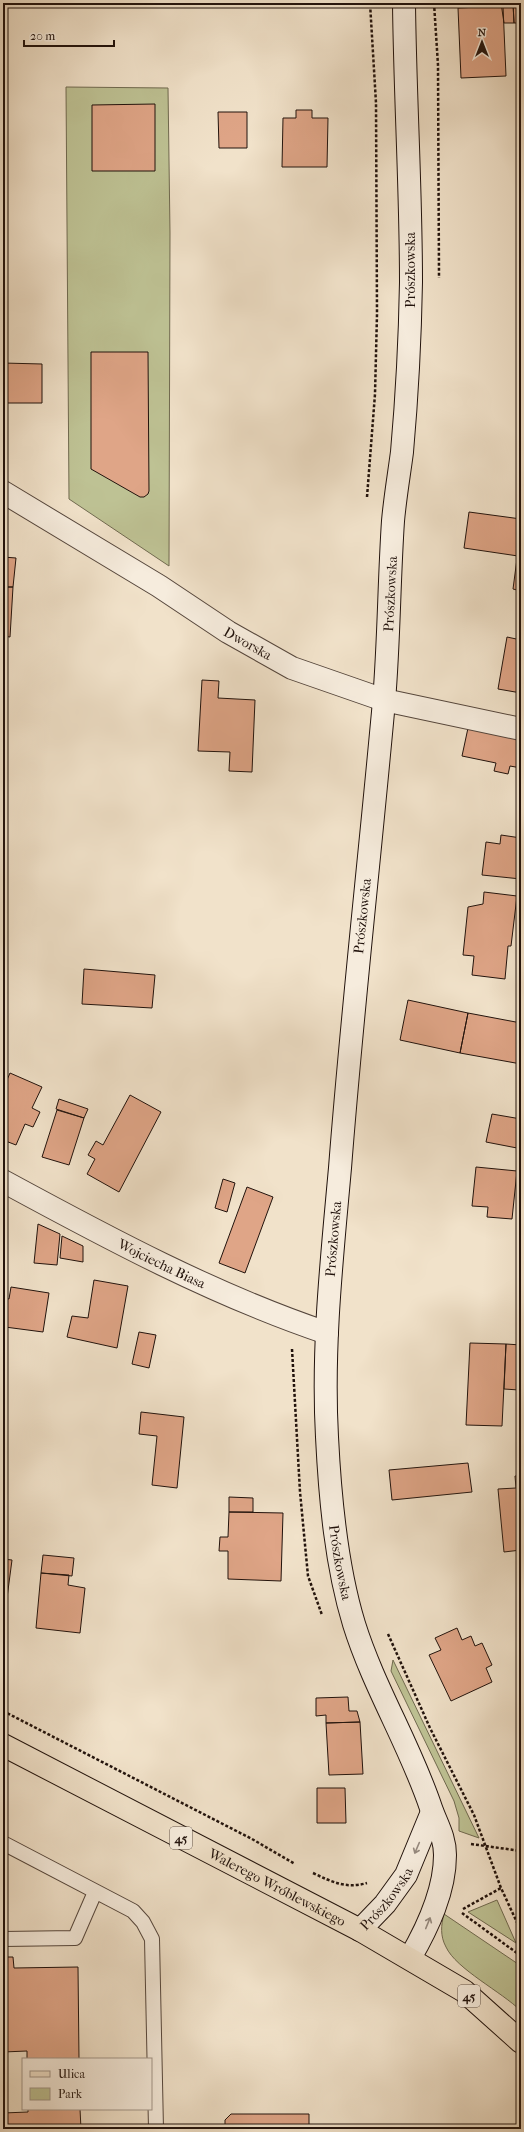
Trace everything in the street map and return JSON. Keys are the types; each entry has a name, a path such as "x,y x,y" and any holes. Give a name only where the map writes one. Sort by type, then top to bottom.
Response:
{"main road":[{"name":"Prószkowska","path":"404,3 410,294 402,451 394,517 384,700 349,1052 329,1277 326,1420 330,1493 345,1583 354,1624 381,1690 421,1779 432,1812 443,1834 445,1850 444,1872 439,1893 422,1938 410,1958"},
{"name":"Dworska","path":"3,492 158,586 228,632 292,668 384,700 521,729"},
{"name":"Wojciecha Biasa","path":"3,1181 67,1216 227,1295 275,1316 327,1333"},
{"name":"Walerego Wróblewskiego","path":"3,1746 360,1930"},
{"name":"Prószkowska","path":"432,1812 402,1880 385,1904 360,1930 464,1991 521,2042"}],"lane":[{"path":"3,1843 132,1911 143,1922 152,1939 156,2129"},
{"path":"3,1939 75,1938 95,1892"}],"path":[{"path":"366,501 375,394 377,314 376,103 370,3"},
{"path":"434,3 438,65 440,275 438,282"},
{"path":"290,1345 294,1351 300,1492 308,1576 323,1618"},
{"path":"386,1630 430,1728 474,1815 501,1888 521,1931"},
{"path":"3,1711 252,1839 297,1865"},
{"path":"443,1834 461,1844 486,1845 521,1851"},
{"path":"311,1872 338,1885 356,1886 374,1881 402,1880"},
{"path":"501,1888 459,1911 521,1956"}],"green space":[{"path":"66,87 168,88 170,233 169,566 69,499"},
{"path":"393,1660 479,1838 459,1831 459,1818 454,1801 391,1671"},
{"path":"497,1900 516,1943 468,1912"},
{"path":"444,1914 521,1966 521,2011 459,1964 451,1955 444,1943 442,1935"}],"building":[{"path":"4,3 5,69 3,69"},
{"path":"501,3 513,3 514,23 504,23"},
{"path":"513,3 521,3 521,23 514,23"},
{"path":"503,6 506,76 461,78 458,8"},
{"path":"155,104 155,171 92,171 92,105"},
{"path":"296,110 312,110 312,118 328,118 327,167 282,167 283,118 296,118"},
{"path":"218,112 247,112 247,148 219,148"},
{"path":"91,352 148,352 149,491 144,497 140,497 91,469"},
{"path":"3,363 42,364 42,403 3,403"},
{"path":"519,366 521,366 521,385 517,385"},
{"path":"469,512 521,519 521,551 518,551 518,556 464,548"},
{"path":"518,551 521,551 521,591 513,589"},
{"path":"3,557 16,558 13,587 3,587"},
{"path":"3,587 13,587 10,637 3,636"},
{"path":"507,637 521,640 521,693 498,689"},
{"path":"202,680 219,681 218,698 255,700 252,772 229,771 230,752 198,751"},
{"path":"468,728 521,740 521,768 510,766 508,774 494,771 496,763 462,756"},
{"path":"501,835 521,838 521,879 482,875 486,842 500,844"},
{"path":"3,851 7,851 5,921 3,921"},
{"path":"484,892 517,896 511,946 508,946 505,979 472,975 474,956 463,955 468,907 483,904"},
{"path":"84,969 155,975 152,1008 82,1004"},
{"path":"408,1000 468,1013 460,1053 400,1040"},
{"path":"468,1013 521,1023 521,1064 460,1053"},
{"path":"10,1073 42,1087 32,1108 40,1112 33,1127 25,1124 16,1145 3,1140 3,1089"},
{"path":"130,1095 161,1112 119,1192 87,1174 95,1159 88,1155 96,1141 103,1145"},
{"path":"59,1099 88,1109 84,1118 56,1109"},
{"path":"57,1110 84,1118 69,1165 42,1157"},
{"path":"492,1114 521,1119 517,1148 486,1142"},
{"path":"476,1167 517,1171 512,1219 487,1217 488,1207 472,1206"},
{"path":"223,1179 235,1183 227,1212 215,1208"},
{"path":"247,1187 273,1197 245,1273 219,1263"},
{"path":"38,1224 60,1234 57,1265 34,1263"},
{"path":"62,1236 83,1246 83,1262 60,1258"},
{"path":"94,1280 128,1286 117,1348 67,1337 72,1316 88,1318"},
{"path":"11,1287 49,1293 43,1332 5,1327 6,1315 3,1314 3,1298 9,1299"},
{"path":"139,1332 156,1335 149,1368 132,1364"},
{"path":"470,1343 506,1344 502,1426 466,1425"},
{"path":"506,1344 521,1345 519,1390 504,1389"},
{"path":"141,1412 184,1417 177,1488 152,1485 157,1436 139,1434"},
{"path":"468,1463 472,1492 392,1500 389,1470"},
{"path":"515,1476 521,1476 521,1550 504,1552 498,1489 516,1488"},
{"path":"229,1497 253,1498 253,1512 229,1512"},
{"path":"229,1512 283,1513 281,1581 228,1579 228,1551 219,1551 220,1537 228,1537"},
{"path":"43,1555 74,1558 72,1576 41,1573"},
{"path":"3,1559 12,1560 5,1613 3,1613"},
{"path":"41,1573 69,1575 68,1585 85,1588 80,1633 36,1628"},
{"path":"457,1628 462,1640 471,1636 475,1646 482,1643 492,1665 486,1668 492,1682 451,1701 429,1655 441,1650 435,1638"},
{"path":"348,1697 349,1711 357,1711 360,1722 326,1723 326,1715 316,1716 316,1698"},
{"path":"360,1722 363,1774 329,1775 326,1723"},
{"path":"317,1788 345,1788 346,1823 317,1823"},
{"path":"3,1957 13,1957 14,1968 78,1967 79,2058 27,2058 27,2051 3,2052"},
{"path":"28,2110 80,2110 81,2129 3,2129 3,2113 28,2112"},
{"path":"231,2114 309,2114 309,2129 225,2129 225,2120"}]}
